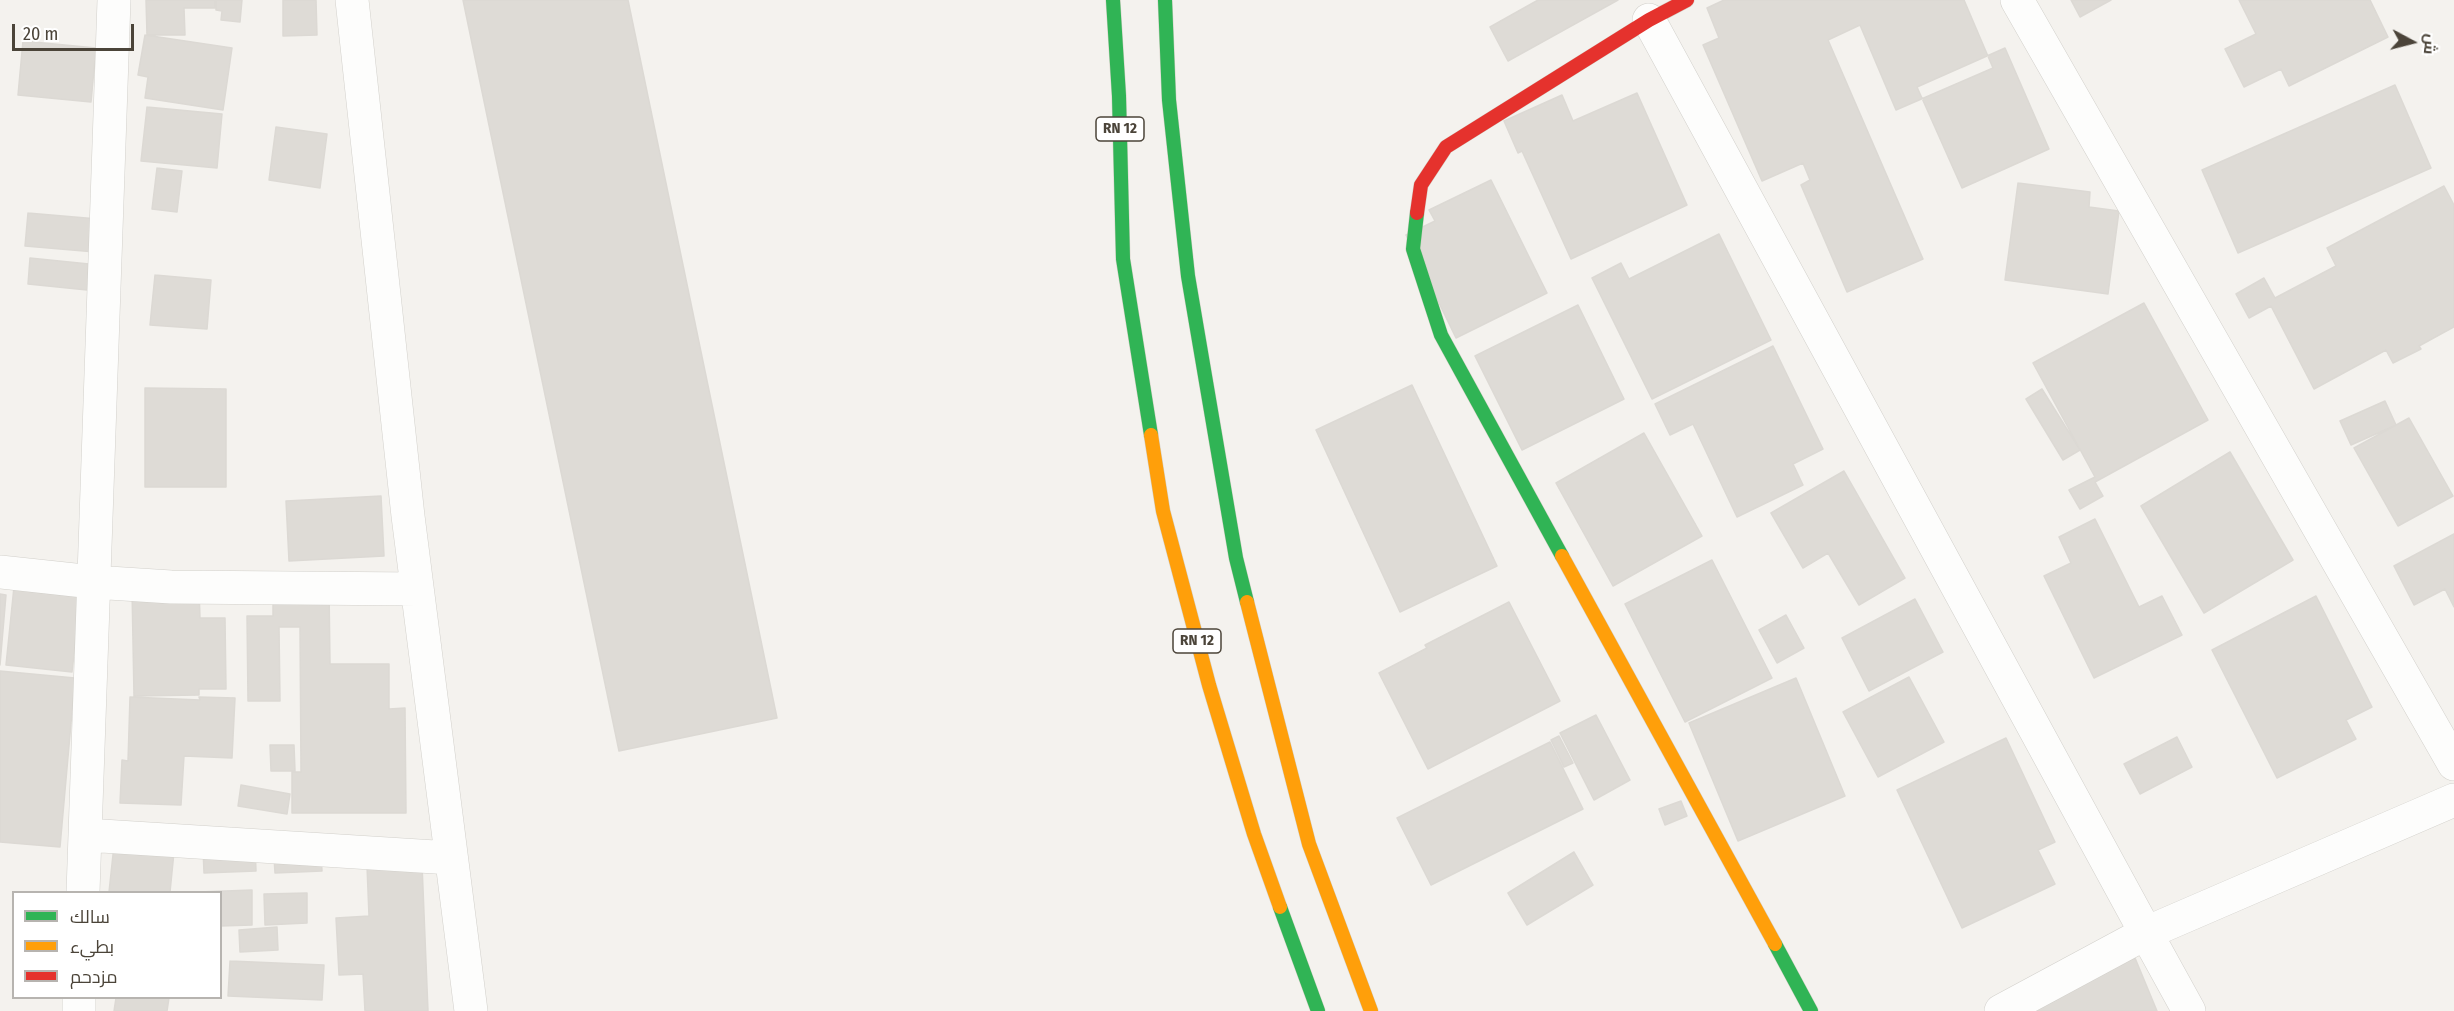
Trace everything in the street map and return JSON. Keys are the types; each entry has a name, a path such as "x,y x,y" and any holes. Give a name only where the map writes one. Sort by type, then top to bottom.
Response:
{"main road":[{"name":"RN 12","path":"1113,0 1119,96 1124,259 1163,511 1209,685 1254,834 1318,1011"},
{"path":"1165,0 1169,100 1188,276 1236,558 1309,843 1371,1011"},
{"path":"1687,0 1649,20 1446,147 1421,185 1413,249 1441,335 1810,1011"}],"street":[{"path":"84,891 114,0"},
{"path":"352,0 417,589 471,1011"},
{"path":"2016,0 2454,764"},
{"path":"1649,20 2190,1011"},
{"path":"0,572 93,582 171,587 417,589"},
{"path":"2001,1011 2146,933 2454,800"},
{"path":"86,835 451,858"}],"building":[{"path":"146,0 215,0 215,8 184,8 185,35 147,35"},
{"path":"216,0 242,0 240,22 221,20 222,11 216,10"},
{"path":"283,0 316,0 317,35 283,36"},
{"path":"463,0 628,0 777,718 619,751"},
{"path":"1538,0 1618,0 1508,61 1490,27"},
{"path":"1724,0 1964,0 1993,68 1896,110 1860,25 1828,40 1923,259 1847,292 1801,185 1810,180 1803,163 1762,181 1703,45 1719,38 1707,8"},
{"path":"2071,0 2111,0 2080,17"},
{"path":"2239,0 2370,0 2388,37 2289,86 2281,69 2244,87 2225,49 2256,34"},
{"path":"145,35 232,48 223,110 145,98 148,77 138,75"},
{"path":"23,41 96,48 91,102 18,95"},
{"path":"2005,48 2049,149 1962,188 1917,87"},
{"path":"2395,85 2431,168 2238,253 2202,170"},
{"path":"1637,93 1687,205 1571,259 1522,151 1518,153 1504,121 1562,95 1573,121"},
{"path":"147,107 222,114 217,168 141,161"},
{"path":"276,127 327,134 320,188 269,180"},
{"path":"157,168 182,171 177,212 152,209"},
{"path":"1491,180 1547,293 1456,338 1406,235 1435,221 1429,210"},
{"path":"2018,183 2090,192 2089,207 2119,211 2108,294 2005,280"},
{"path":"2444,186 2454,205 2454,327 2419,346 2421,349 2393,363 2386,350 2314,389 2271,306 2249,318 2236,294 2264,278 2275,298 2336,266 2327,248"},
{"path":"28,213 98,219 95,252 25,246"},
{"path":"1719,234 1771,340 1652,399 1592,278 1621,263 1629,279"},
{"path":"30,258 89,264 87,290 28,284"},
{"path":"155,275 211,280 207,329 150,325"},
{"path":"2144,303 2208,420 2095,482 2103,496 2080,509 2069,490 2095,477 2033,363"},
{"path":"1578,305 1624,399 1522,450 1475,356"},
{"path":"1773,346 1823,449 1793,464 1803,485 1737,517 1693,424 1670,435 1655,404"},
{"path":"1412,385 1497,566 1400,612 1316,430"},
{"path":"145,388 226,389 226,487 145,487"},
{"path":"2042,389 2080,450 2063,460 2026,399"},
{"path":"2385,401 2396,425 2351,445 2340,421"},
{"path":"2409,418 2453,496 2398,526 2354,448"},
{"path":"1644,433 1702,536 1613,586 1556,483"},
{"path":"2230,452 2293,560 2204,613 2141,506"},
{"path":"1844,471 1905,578 1859,605 1828,553 1803,568 1771,513"},
{"path":"381,496 384,556 289,561 286,501"},
{"path":"2095,519 2139,607 2162,596 2182,635 2094,678 2044,576 2071,563 2059,537"},
{"path":"2454,534 2454,607 2445,589 2414,605 2394,566"},
{"path":"1712,560 1772,678 1685,722 1625,604"},
{"path":"15,577 82,584 72,672 6,665"},
{"path":"273,588 329,588 330,664 389,664 389,709 405,708 406,813 292,813 292,772 301,772 300,627 279,627 280,701 248,701 247,616 273,616"},
{"path":"132,589 199,589 200,618 225,618 226,689 199,689 199,695 134,696"},
{"path":"0,594 6,595 0,665"},
{"path":"2316,596 2372,707 2346,720 2356,739 2277,778 2212,650"},
{"path":"1915,599 1943,652 1869,691 1842,638"},
{"path":"1509,602 1560,701 1428,769 1379,673 1427,648 1425,645"},
{"path":"1786,615 1804,648 1777,663 1759,630"},
{"path":"0,671 75,678 60,847 0,842"},
{"path":"1909,677 1944,742 1878,777 1843,712"},
{"path":"1796,678 1845,796 1738,841 1689,723"},
{"path":"130,697 200,700 199,697 235,698 232,758 184,756 181,805 120,803 122,760 128,761"},
{"path":"1596,715 1630,780 1594,800 1560,733"},
{"path":"1559,736 1573,763 1564,767 1551,740"},
{"path":"2177,737 2192,767 2140,794 2124,764"},
{"path":"2006,738 2055,842 2038,850 2055,884 1962,928 1897,790"},
{"path":"1550,742 1583,809 1431,885 1397,818"},
{"path":"270,745 294,745 295,771 271,771"},
{"path":"241,785 290,794 287,814 238,806"},
{"path":"1681,801 1687,816 1665,825 1659,809"},
{"path":"115,836 175,842 170,891 109,891"},
{"path":"320,838 322,871 275,873 273,841"},
{"path":"255,846 256,871 204,873 203,848"},
{"path":"1574,852 1593,885 1527,925 1508,893"},
{"path":"422,864 428,1011 365,1011 363,974 339,975 336,918 369,916 367,866"},
{"path":"252,890 252,925 222,926 222,891"},
{"path":"307,893 307,923 265,925 264,894"},
{"path":"277,927 278,950 240,952 239,930"},
{"path":"2135,958 2157,1011 2010,1011"},
{"path":"230,961 324,965 322,1000 228,996"},
{"path":"116,999 169,999 167,1011 114,1011"}],"traffic: fast":[{"path":"1113,0 1119,96 1123,259 1151,435"},
{"path":"1165,0 1169,100 1188,276 1236,558 1247,602"},
{"path":"1417,213 1413,249 1441,335 1562,556"},
{"path":"1280,907 1318,1011"},
{"path":"1775,944 1811,1011"}],"traffic: slow":[{"path":"1151,435 1163,511 1209,685 1254,834 1280,907"},
{"path":"1562,556 1775,944"},
{"path":"1247,602 1309,844 1371,1011"}],"traffic: jam":[{"path":"1417,213 1421,185 1446,147 1649,20 1687,0"}]}
